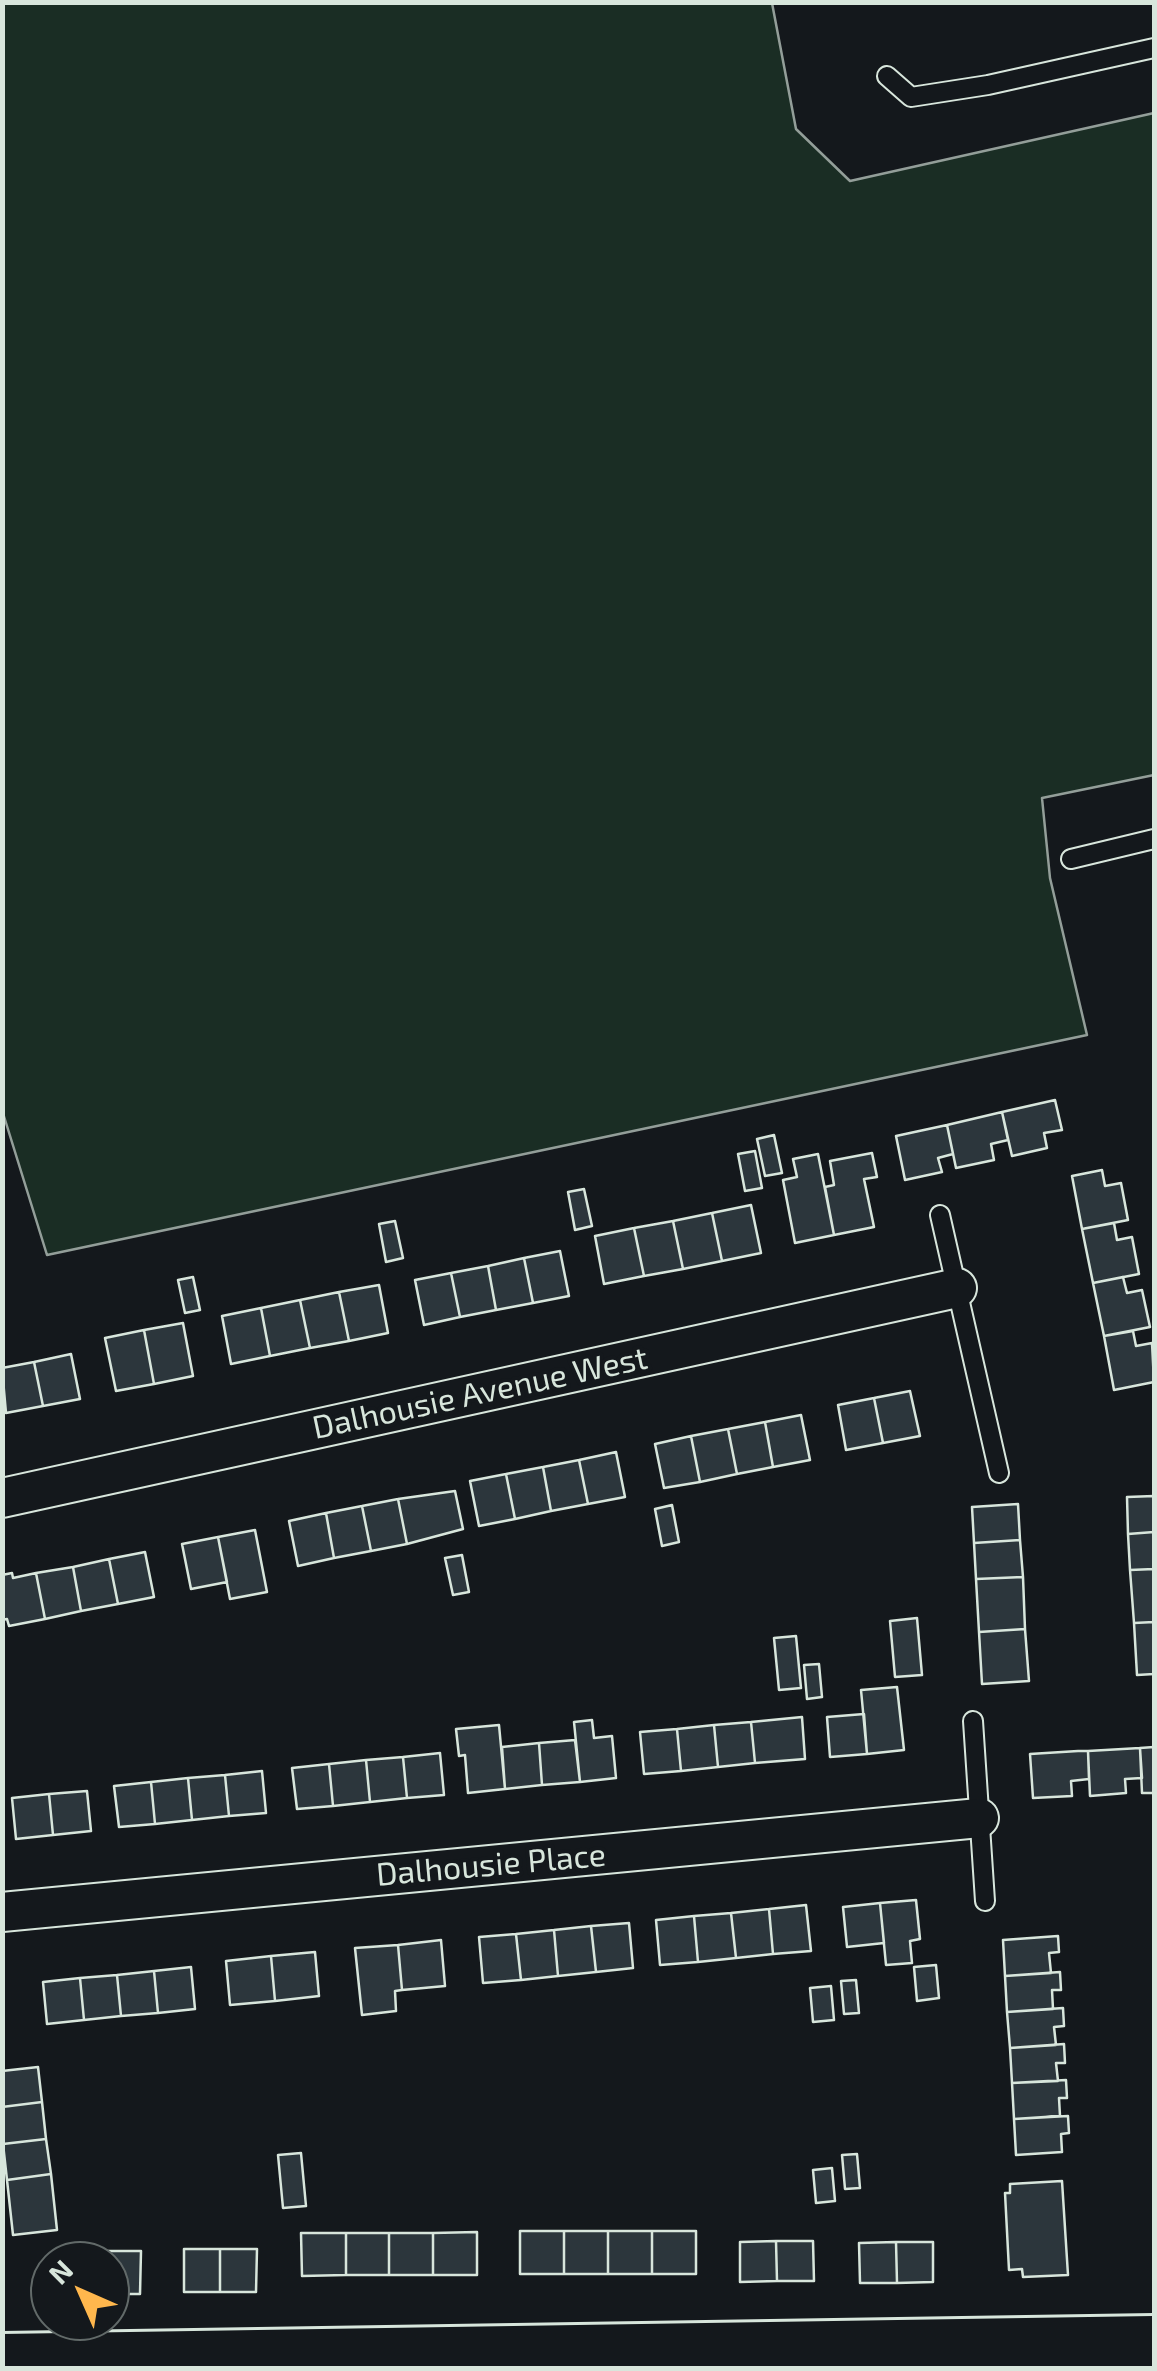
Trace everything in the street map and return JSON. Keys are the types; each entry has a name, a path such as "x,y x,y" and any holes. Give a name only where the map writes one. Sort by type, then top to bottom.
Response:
{"street":[{"name":"Dalhousie Avenue West","path":"2,1498 957,1288"},
{"name":"Dalhousie Place","path":"2,1912 979,1818"},
{"path":"2,2360 160,2363 1154,2342"}],"lane":[{"path":"887,76 910,97 1154,48"},
{"path":"1071,859 1154,838"},
{"path":"940,1215 999,1473"},
{"path":"973,1722 985,1901"}],"green space":[{"path":"2,3 772,3 796,129 850,181 1154,113 1154,775 1042,798 1050,878 1087,1035 47,1255 2,1110"}],"building":[{"path":"1055,1100 1062,1130 1044,1133 1047,1148 1012,1156 1002,1112"},
{"path":"1002,1112 1008,1140 991,1144 994,1160 956,1168 947,1125"},
{"path":"947,1125 953,1154 938,1158 942,1172 905,1180 896,1136"},
{"path":"774,1135 782,1173 765,1176 757,1139"},
{"path":"755,1151 762,1188 745,1191 738,1154"},
{"path":"872,1153 877,1177 864,1179 874,1227 834,1235 825,1187 834,1185 830,1161"},
{"path":"818,1154 834,1235 795,1243 783,1180 797,1177 793,1159"},
{"path":"1102,1170 1105,1186 1121,1183 1128,1220 1082,1229 1072,1176"},
{"path":"584,1189 592,1226 575,1230 568,1192"},
{"path":"751,1205 761,1253 722,1261 712,1213"},
{"path":"712,1213 722,1261 683,1269 673,1221"},
{"path":"395,1221 403,1258 386,1262 379,1224"},
{"path":"673,1221 683,1269 644,1276 634,1228"},
{"path":"1114,1223 1117,1240 1132,1237 1139,1274 1093,1283 1082,1229"},
{"path":"634,1228 644,1276 604,1284 595,1236"},
{"path":"560,1251 569,1296 533,1303 524,1258"},
{"path":"524,1258 533,1303 496,1310 488,1266"},
{"path":"488,1266 496,1310 460,1317 451,1273"},
{"path":"451,1273 460,1317 424,1325 415,1280"},
{"path":"193,1277 200,1310 185,1313 178,1280"},
{"path":"1123,1277 1127,1293 1142,1290 1150,1327 1104,1336 1093,1283"},
{"path":"379,1285 388,1333 349,1341 339,1292"},
{"path":"339,1292 349,1341 310,1348 300,1300"},
{"path":"300,1300 310,1348 270,1356 261,1308"},
{"path":"261,1308 270,1356 231,1364 222,1316"},
{"path":"183,1323 193,1376 154,1384 144,1330"},
{"path":"144,1330 154,1384 116,1391 105,1338"},
{"path":"1133,1331 1136,1346 1152,1343 1154,1382 1114,1390 1104,1336"},
{"path":"71,1354 80,1399 43,1406 34,1362"},
{"path":"34,1362 43,1406 6,1413 2,1368"},
{"path":"910,1391 920,1436 883,1443 874,1398"},
{"path":"874,1398 883,1443 846,1450 838,1405"},
{"path":"801,1415 810,1460 773,1467 765,1422"},
{"path":"765,1422 773,1467 737,1474 728,1429"},
{"path":"728,1429 737,1474 700,1482 691,1436"},
{"path":"691,1436 700,1482 664,1488 655,1444"},
{"path":"616,1452 625,1497 588,1504 579,1460"},
{"path":"579,1460 588,1504 551,1511 543,1467"},
{"path":"543,1467 551,1511 515,1519 506,1474"},
{"path":"506,1474 515,1519 479,1526 470,1481"},
{"path":"455,1491 463,1529 407,1544 398,1499"},
{"path":"1154,1496 1154,1532 1128,1534 1127,1497"},
{"path":"398,1499 407,1544 371,1551 362,1506"},
{"path":"1018,1504 1020,1540 974,1543 972,1507"},
{"path":"672,1505 679,1542 662,1546 655,1509"},
{"path":"362,1506 371,1551 334,1558 326,1513"},
{"path":"326,1513 334,1558 298,1566 289,1521"},
{"path":"255,1530 267,1592 230,1599 218,1537"},
{"path":"1154,1532 1154,1569 1130,1570 1128,1534"},
{"path":"218,1537 227,1582 191,1589 182,1544"},
{"path":"1020,1540 1023,1577 976,1579 974,1543"},
{"path":"145,1552 154,1597 118,1604 109,1559"},
{"path":"462,1555 469,1592 453,1595 445,1558"},
{"path":"109,1559 118,1604 81,1611 73,1567"},
{"path":"73,1567 81,1611 45,1619 36,1573"},
{"path":"1154,1569 1154,1622 1134,1623 1130,1570"},
{"path":"12,1573 13,1578 36,1573 45,1619 9,1626 7,1619 2,1620 2,1575"},
{"path":"1023,1577 1025,1629 979,1632 976,1579"},
{"path":"917,1618 922,1675 895,1677 890,1621"},
{"path":"1154,1622 1154,1674 1137,1675 1134,1623"},
{"path":"1025,1629 1029,1681 982,1684 979,1632"},
{"path":"796,1636 801,1688 779,1690 774,1638"},
{"path":"819,1664 822,1697 807,1699 804,1665"},
{"path":"897,1687 904,1750 867,1754 861,1690"},
{"path":"864,1714 867,1754 830,1757 827,1717"},
{"path":"802,1717 805,1759 755,1763 751,1722"},
{"path":"592,1720 594,1738 612,1736 616,1778 580,1782 574,1722"},
{"path":"751,1722 755,1763 718,1767 714,1725"},
{"path":"499,1725 505,1789 468,1793 465,1755 459,1756 456,1729"},
{"path":"714,1725 718,1767 681,1771 677,1729"},
{"path":"677,1729 681,1771 644,1774 640,1732"},
{"path":"575,1740 580,1782 542,1785 539,1743"},
{"path":"539,1743 542,1785 505,1789 502,1747"},
{"path":"1154,1747 1154,1793 1142,1793 1140,1748"},
{"path":"1140,1748 1142,1778 1125,1779 1126,1793 1090,1796 1088,1751"},
{"path":"1088,1751 1089,1779 1071,1781 1072,1796 1033,1798 1030,1754"},
{"path":"440,1753 444,1795 407,1798 403,1757"},
{"path":"403,1757 407,1798 370,1802 366,1760"},
{"path":"366,1760 370,1802 333,1806 329,1764"},
{"path":"329,1764 333,1806 297,1809 292,1768"},
{"path":"262,1771 266,1813 229,1816 225,1775"},
{"path":"225,1775 229,1816 192,1820 188,1778"},
{"path":"188,1778 192,1820 155,1824 151,1782"},
{"path":"151,1782 155,1824 119,1827 114,1786"},
{"path":"87,1791 91,1831 53,1835 49,1794"},
{"path":"49,1794 53,1835 16,1839 12,1798"},
{"path":"916,1900 920,1939 910,1941 912,1963 886,1965 880,1903"},
{"path":"880,1903 884,1943 847,1947 843,1907"},
{"path":"806,1905 811,1951 773,1954 769,1909"},
{"path":"769,1909 773,1954 736,1958 731,1913"},
{"path":"731,1913 736,1958 698,1962 694,1916"},
{"path":"694,1916 698,1962 660,1965 656,1920"},
{"path":"629,1923 633,1968 596,1972 591,1926"},
{"path":"591,1926 596,1972 558,1976 554,1930"},
{"path":"554,1930 558,1976 521,1980 516,1934"},
{"path":"516,1934 521,1980 483,1983 479,1937"},
{"path":"1058,1936 1059,1952 1049,1953 1051,1973 1005,1976 1003,1940"},
{"path":"441,1940 445,1986 402,1990 398,1945"},
{"path":"398,1945 402,1990 395,1991 396,2011 362,2015 355,1948"},
{"path":"315,1952 319,1996 275,2001 271,1956"},
{"path":"271,1956 275,2001 230,2005 226,1961"},
{"path":"936,1965 939,1998 917,2001 914,1967"},
{"path":"191,1967 195,2009 158,2013 154,1971"},
{"path":"154,1971 158,2013 121,2016 117,1975"},
{"path":"1060,1972 1061,1990 1052,1990 1053,2009 1007,2012 1005,1976"},
{"path":"117,1975 121,2016 84,2020 80,1978"},
{"path":"80,1978 84,2020 47,2024 43,1982"},
{"path":"856,1980 859,2013 844,2014 841,1981"},
{"path":"831,1986 834,2020 813,2022 810,1988"},
{"path":"1063,2008 1064,2026 1054,2027 1056,2045 1010,2048 1007,2012"},
{"path":"1064,2044 1065,2063 1056,2063 1058,2081 1012,2083 1010,2048"},
{"path":"38,2067 42,2102 2,2107 2,2071"},
{"path":"1066,2080 1067,2098 1059,2098 1060,2116 1014,2119 1012,2083"},
{"path":"42,2102 46,2139 3,2144 2,2107"},
{"path":"1068,2116 1069,2133 1061,2134 1062,2152 1016,2155 1014,2119"},
{"path":"46,2139 51,2174 7,2180 3,2144"},
{"path":"301,2153 306,2206 283,2208 278,2155"},
{"path":"857,2154 860,2188 845,2189 842,2155"},
{"path":"832,2168 835,2201 816,2203 813,2170"},
{"path":"51,2174 57,2230 13,2235 7,2180"},
{"path":"1062,2181 1068,2275 1023,2277 1022,2269 1009,2270 1005,2193 1010,2193 1010,2184"},
{"path":"520,2231 564,2231 564,2274 520,2274"},
{"path":"564,2231 608,2231 608,2274 564,2274"},
{"path":"608,2231 652,2231 652,2274 608,2274"},
{"path":"652,2231 696,2231 696,2274 652,2274"},
{"path":"477,2232 477,2275 433,2275 433,2233"},
{"path":"301,2233 346,2233 346,2275 302,2276"},
{"path":"346,2233 389,2233 389,2275 346,2275"},
{"path":"389,2233 433,2233 433,2275 389,2275"},
{"path":"776,2241 777,2281 740,2282 740,2242"},
{"path":"776,2241 813,2241 814,2281 777,2281"},
{"path":"896,2242 897,2283 860,2283 859,2243"},
{"path":"896,2242 933,2242 933,2282 897,2283"},
{"path":"184,2249 220,2249 220,2292 184,2292"},
{"path":"220,2249 257,2249 256,2292 220,2292"},
{"path":"130,2251 141,2251 140,2294 130,2294"}]}
